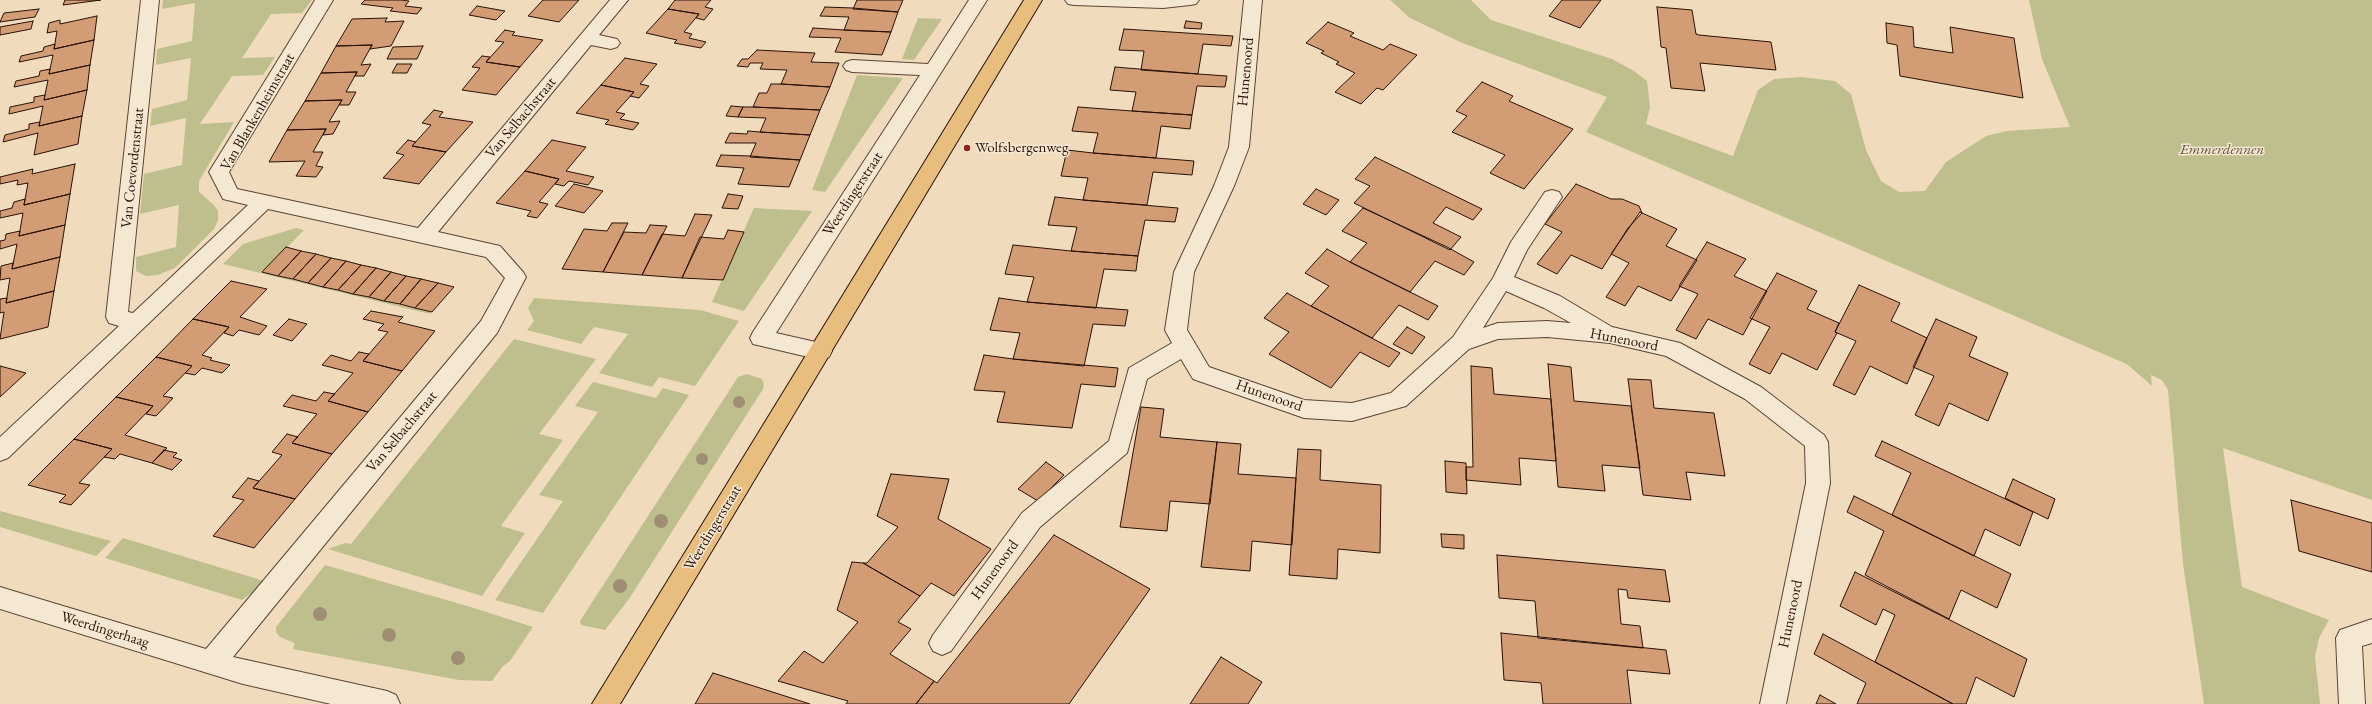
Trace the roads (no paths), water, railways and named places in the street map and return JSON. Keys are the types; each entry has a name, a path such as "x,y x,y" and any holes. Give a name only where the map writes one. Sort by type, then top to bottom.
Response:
{"main road":[{"name":"Weerdingerstraat","path":"605,704 1033,0"}],"street":[{"name":"Van Coevordenstraat","path":"137,322 117,317 150,0"},
{"name":"Van Blankenheimstraat","path":"265,202 230,194 219,172 324,0"},
{"name":"Van Selbachstraat","path":"423,236 619,0"},
{"name":"Weerdingerstraat","path":"820,351 761,338 978,0"},
{"path":"1074,0 1163,3 1190,0"},
{"name":"Hunenoord","path":"1253,0 1239,146 1224,186 1184,272 1176,330 1201,373 1304,409 1352,412 1398,400 1461,343 1498,331 1547,329 1610,335 1672,349 1753,394 1816,442 1818,483 1773,704"},
{"path":"587,39 611,43"},
{"path":"852,66 933,70"},
{"path":"1461,343 1502,281 1518,247 1552,197"},
{"path":"0,451 265,202"},
{"name":"Van Selbachstraat","path":"211,663 489,327 516,278 493,251 265,202"},
{"path":"1502,281 1552,302 1610,335"},
{"name":"Hunenoord","path":"942,643 1031,520 1118,446 1137,374 1186,346"},
{"name":"Weerdingerhaag","path":"0,598 211,663 297,685 387,704"},
{"path":"2352,704 2361,634"}],"place":[{"name":"Wolfsbergenweg","path":"967,148"}],"park label":[{"name":"Emmerdennen","path":"2222,150"}]}
